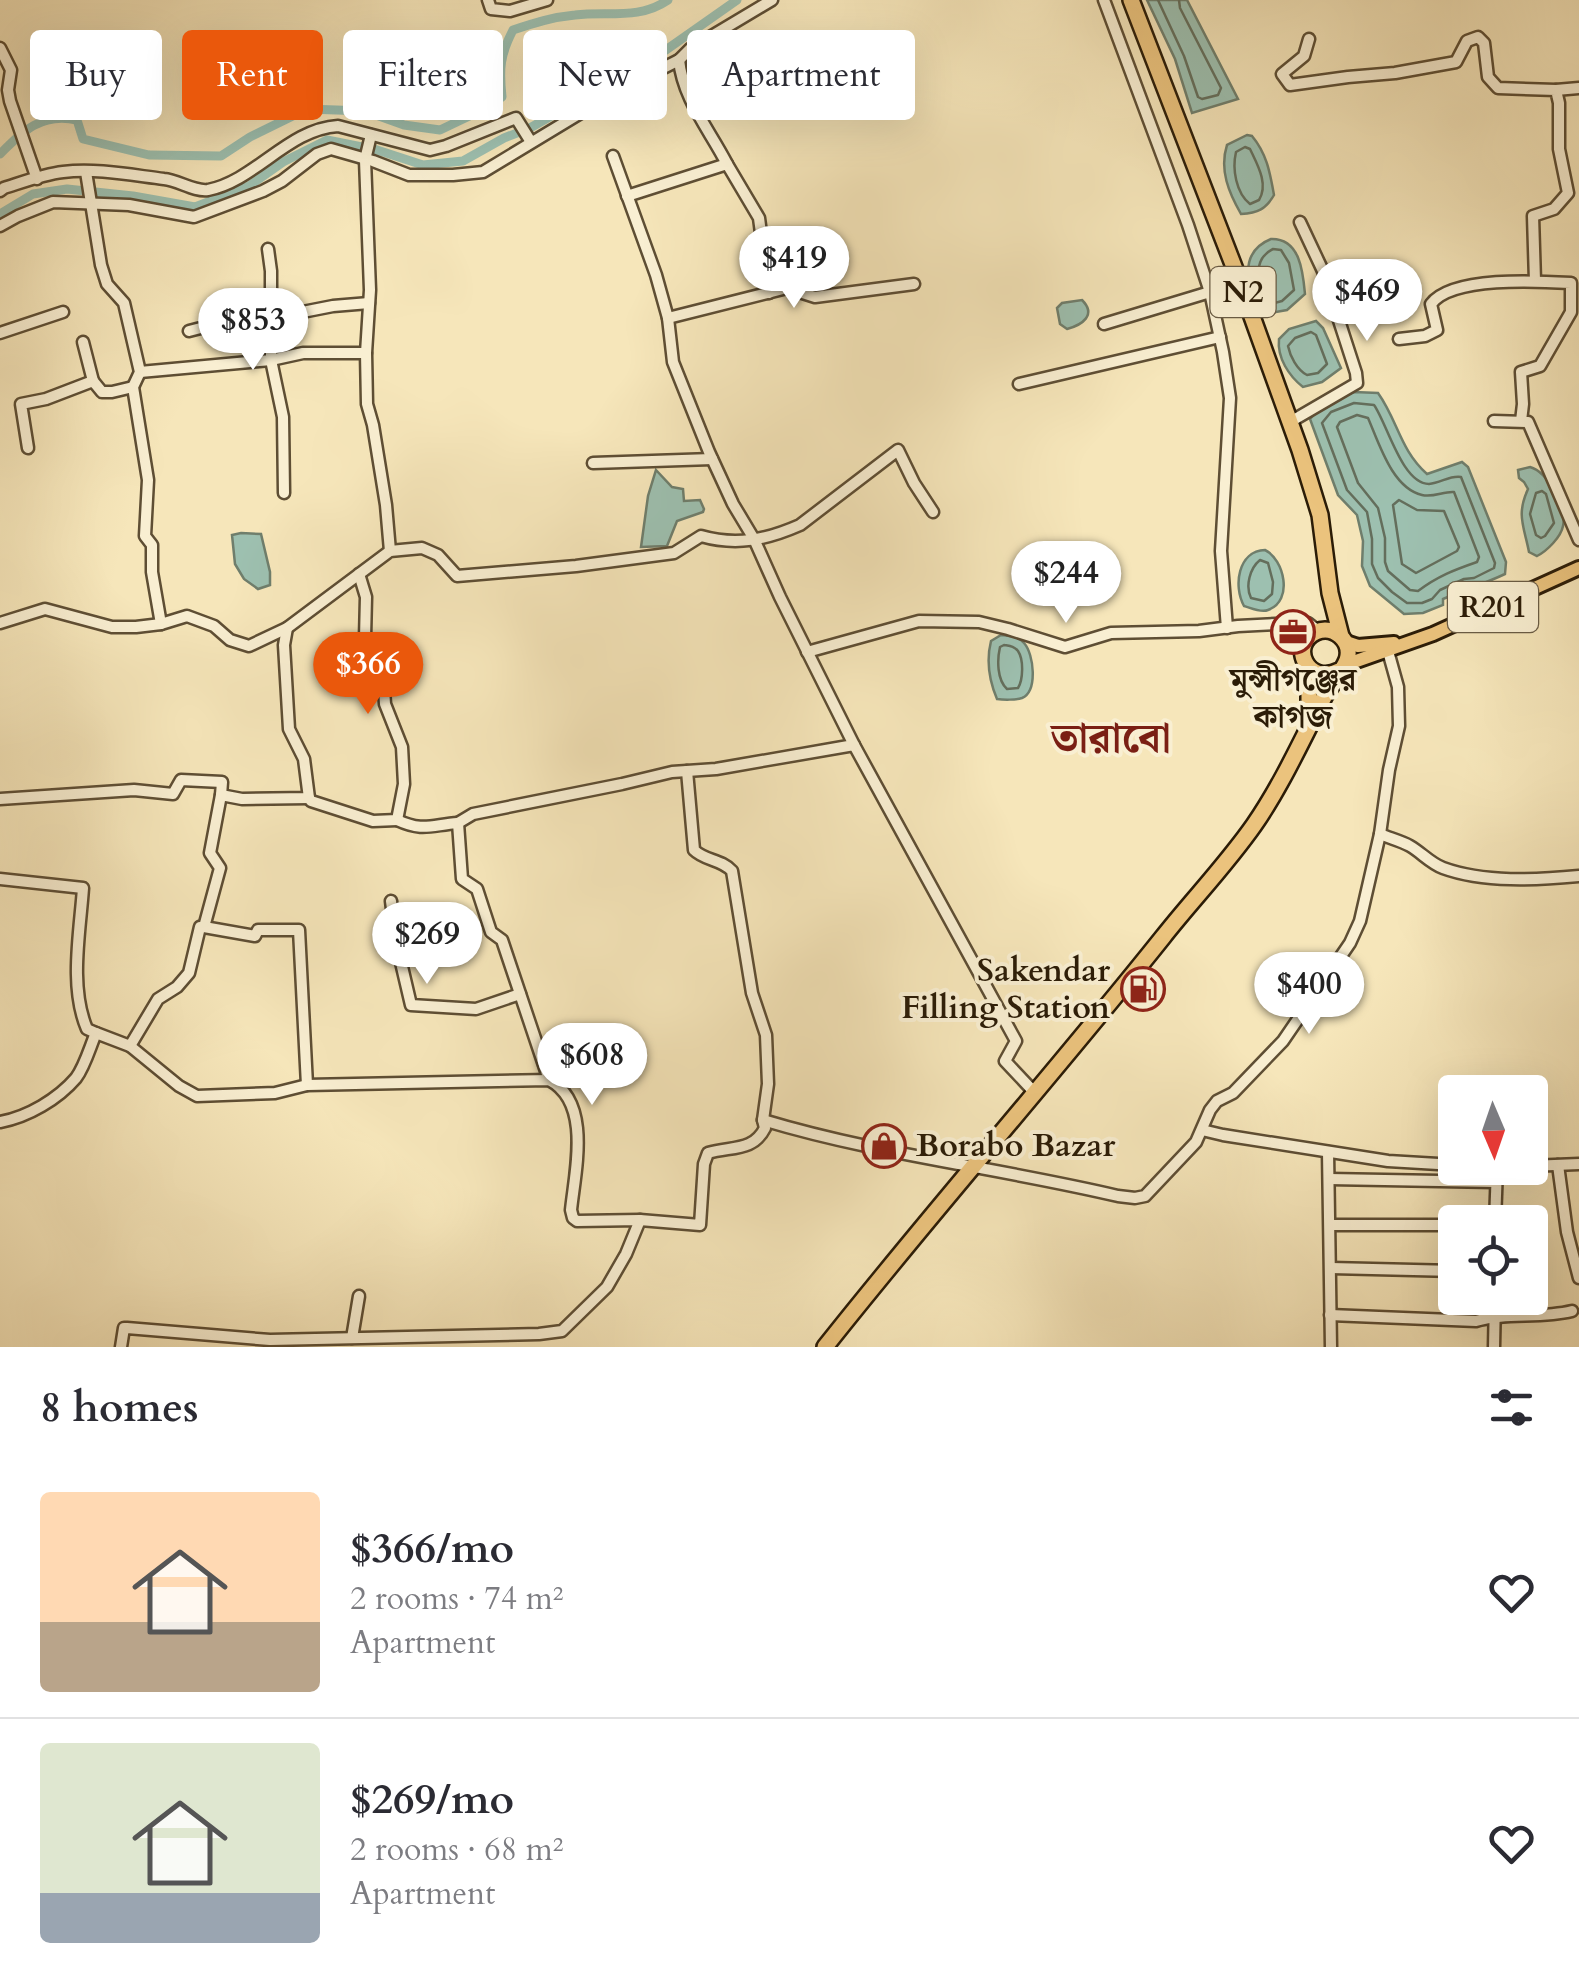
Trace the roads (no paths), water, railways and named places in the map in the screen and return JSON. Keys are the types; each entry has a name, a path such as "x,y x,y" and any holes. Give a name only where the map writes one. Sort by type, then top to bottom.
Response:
{"highway":[{"name":"N2","path":"825,1347 1254,824 1285,775 1348,650 1330,592 1320,515 1290,422 1130,0"},
{"name":"N2","path":"1309,726 1309,668 1303,648 1311,635 1318,632 1330,592"},
{"path":"1318,632 1330,630 1343,639"},
{"path":"1309,668 1324,676 1342,668"}],"main road":[{"name":"R201","path":"1387,647 1433,634 1579,568"},
{"path":"1343,639 1358,646 1387,647"},
{"path":"1342,668 1387,647"}],"street":[{"path":"488,0 491,9 510,11 547,0"},
{"path":"0,226 53,202 129,205 194,217 263,191 317,154 332,150 409,175 483,172 612,94 679,60 690,49 772,0"},
{"path":"1104,0 1188,225 1220,337 1230,398 1221,551 1227,628"},
{"path":"1310,38 1304,56 1282,74 1290,86 1456,62 1467,41 1478,37 1484,42 1488,77 1498,88 1579,88"},
{"path":"0,48 12,70 8,90 37,178"},
{"path":"679,60 681,81 696,112 758,218 769,293"},
{"path":"1535,281 1534,216 1554,209 1568,193 1559,149 1556,90"},
{"path":"0,191 62,172 86,172 170,180 204,191 222,185 300,136 325,126 430,150 516,118 531,142"},
{"path":"371,135 365,158 369,303 366,404 386,505 390,552"},
{"path":"614,156 656,275 668,318 673,362 712,459 854,744 1016,1041 1004,1061 1035,1093"},
{"path":"627,196 726,164"},
{"path":"86,172 101,264 107,284 124,304 140,372 134,387 148,480 145,536 152,545 152,572 162,624"},
{"path":"1290,422 1357,383 1323,272 1300,222"},
{"path":"268,250 271,360 283,416 284,493"},
{"path":"1399,340 1437,330 1430,304 1437,296 1485,282 1571,283 1571,312 1540,366 1521,372 1521,421"},
{"path":"668,318 787,288 815,297 914,284"},
{"path":"1104,324 1210,292"},
{"path":"189,331 228,320 272,318 369,303"},
{"path":"0,332 63,312"},
{"path":"1018,384 1220,337"},
{"path":"82,342 92,380 102,392 134,387"},
{"path":"140,372 271,360 303,353 366,353"},
{"path":"28,448 21,404 46,399 92,380"},
{"path":"1494,421 1528,422 1579,540"},
{"path":"0,623 45,608 112,627 162,624 187,616 249,646 286,628 390,552 422,548 438,555 457,576 674,553 700,536 734,543 754,540 800,525 898,450 933,512"},
{"path":"593,463 712,459"},
{"path":"359,574 366,596 365,638 382,644 385,704 402,748 404,784 397,820"},
{"path":"807,652 919,622 978,622 1065,647 1111,633 1198,632 1308,623 1318,632"},
{"path":"286,628 289,729 304,759 310,798 373,821 397,820 422,828 458,823 473,814 672,772 716,769 854,744"},
{"path":"763,1120 884,1151 1135,1198 1145,1196 1196,1142 1217,1102 1233,1093 1283,1040 1350,942 1360,920 1399,726 1398,686 1387,647"},
{"path":"0,879 82,888 78,974 80,1013 88,1029 130,1046 197,1096 276,1094 306,1085 549,1080 569,1096 579,1139 573,1218 700,1225 708,1152 746,1147 759,1139 765,1128 768,1084 766,1035 752,993 732,871 725,863 701,857 694,850 687,771"},
{"path":"0,799 134,790 174,794 181,780 222,782 210,854 220,868 204,927"},
{"path":"221,795 242,799 310,798"},
{"path":"458,823 462,879 477,889 490,932 502,940 549,1080"},
{"path":"1380,834 1411,846 1423,858 1448,870 1499,878 1579,876"},
{"path":"391,901 411,1004 476,1008 520,994"},
{"path":"130,1046 158,999 177,987 189,973 200,927 255,936 258,930 299,930 306,1085"},
{"path":"0,1122 44,1105 78,1076 96,1034"},
{"path":"1202,1130 1388,1161 1438,1164"},
{"path":"1328,1152 1332,1347"},
{"path":"1548,1166 1579,1164"},
{"path":"1558,1166 1567,1232 1579,1278"},
{"path":"1329,1178 1438,1181"},
{"path":"120,1347 124,1328 270,1340 562,1332 607,1287 640,1220"},
{"path":"1330,1225 1438,1226"},
{"path":"1330,1268 1438,1271"},
{"path":"352,1338 359,1296"},
{"path":"1330,1315 1476,1321 1495,1316 1572,1311"},
{"path":"1494,1347 1495,1316"},
{"path":"537,1347 539,1334"}],"water":[{"path":"1147,0 1187,0 1238,99 1192,113 1175,59"},
{"path":"1252,136 1264,157 1274,195 1261,209 1241,214 1224,163 1227,145"},
{"path":"1271,239 1281,240 1294,250 1305,294 1287,310 1259,315 1249,283 1249,262 1260,245"},
{"path":"1082,300 1088,315 1067,329 1060,324 1057,308 1062,303"},
{"path":"1316,321 1341,368 1322,382 1303,387 1285,366 1279,339 1289,329"},
{"path":"1354,392 1378,393 1411,455 1427,474 1462,462 1468,467 1506,562 1505,574 1443,599 1443,605 1423,613 1404,614 1370,586 1362,566 1363,541 1357,515 1338,495 1310,419 1325,403"},
{"path":"1530,467 1549,483 1563,519 1557,539 1537,556 1529,552 1523,527 1522,506 1528,489 1518,470"},
{"path":"656,470 672,487 683,489 684,501 700,500 704,509 677,521 667,546 641,547 648,496"},
{"path":"261,534 270,585 258,589 244,579 235,564 232,535"},
{"path":"1265,550 1277,562 1283,589 1276,605 1262,611 1244,606 1239,580 1249,556"},
{"path":"1001,635 1019,639 1030,655 1032,680 1022,698 997,699 994,692 989,648 991,641"}],"waterway":[{"path":"0,154 34,125 65,118 77,120 83,139 149,155 221,156 307,109 365,111 404,125 440,130 502,97 502,62 513,30 567,16 646,10 668,0"},
{"path":"0,214 33,194 67,189 195,207 249,186 283,162 327,140 423,165 463,161 530,128 663,52 737,0"}],"place":[{"name":"মুন্সীগঞ্জের কাগজ","path":"1293,632"},
{"name":"Sakendar Filling Station","path":"1143,989"},
{"name":"Borabo Bazar","path":"884,1146"}],"district":[{"name":"তারাবো","path":"1111,738"}]}
